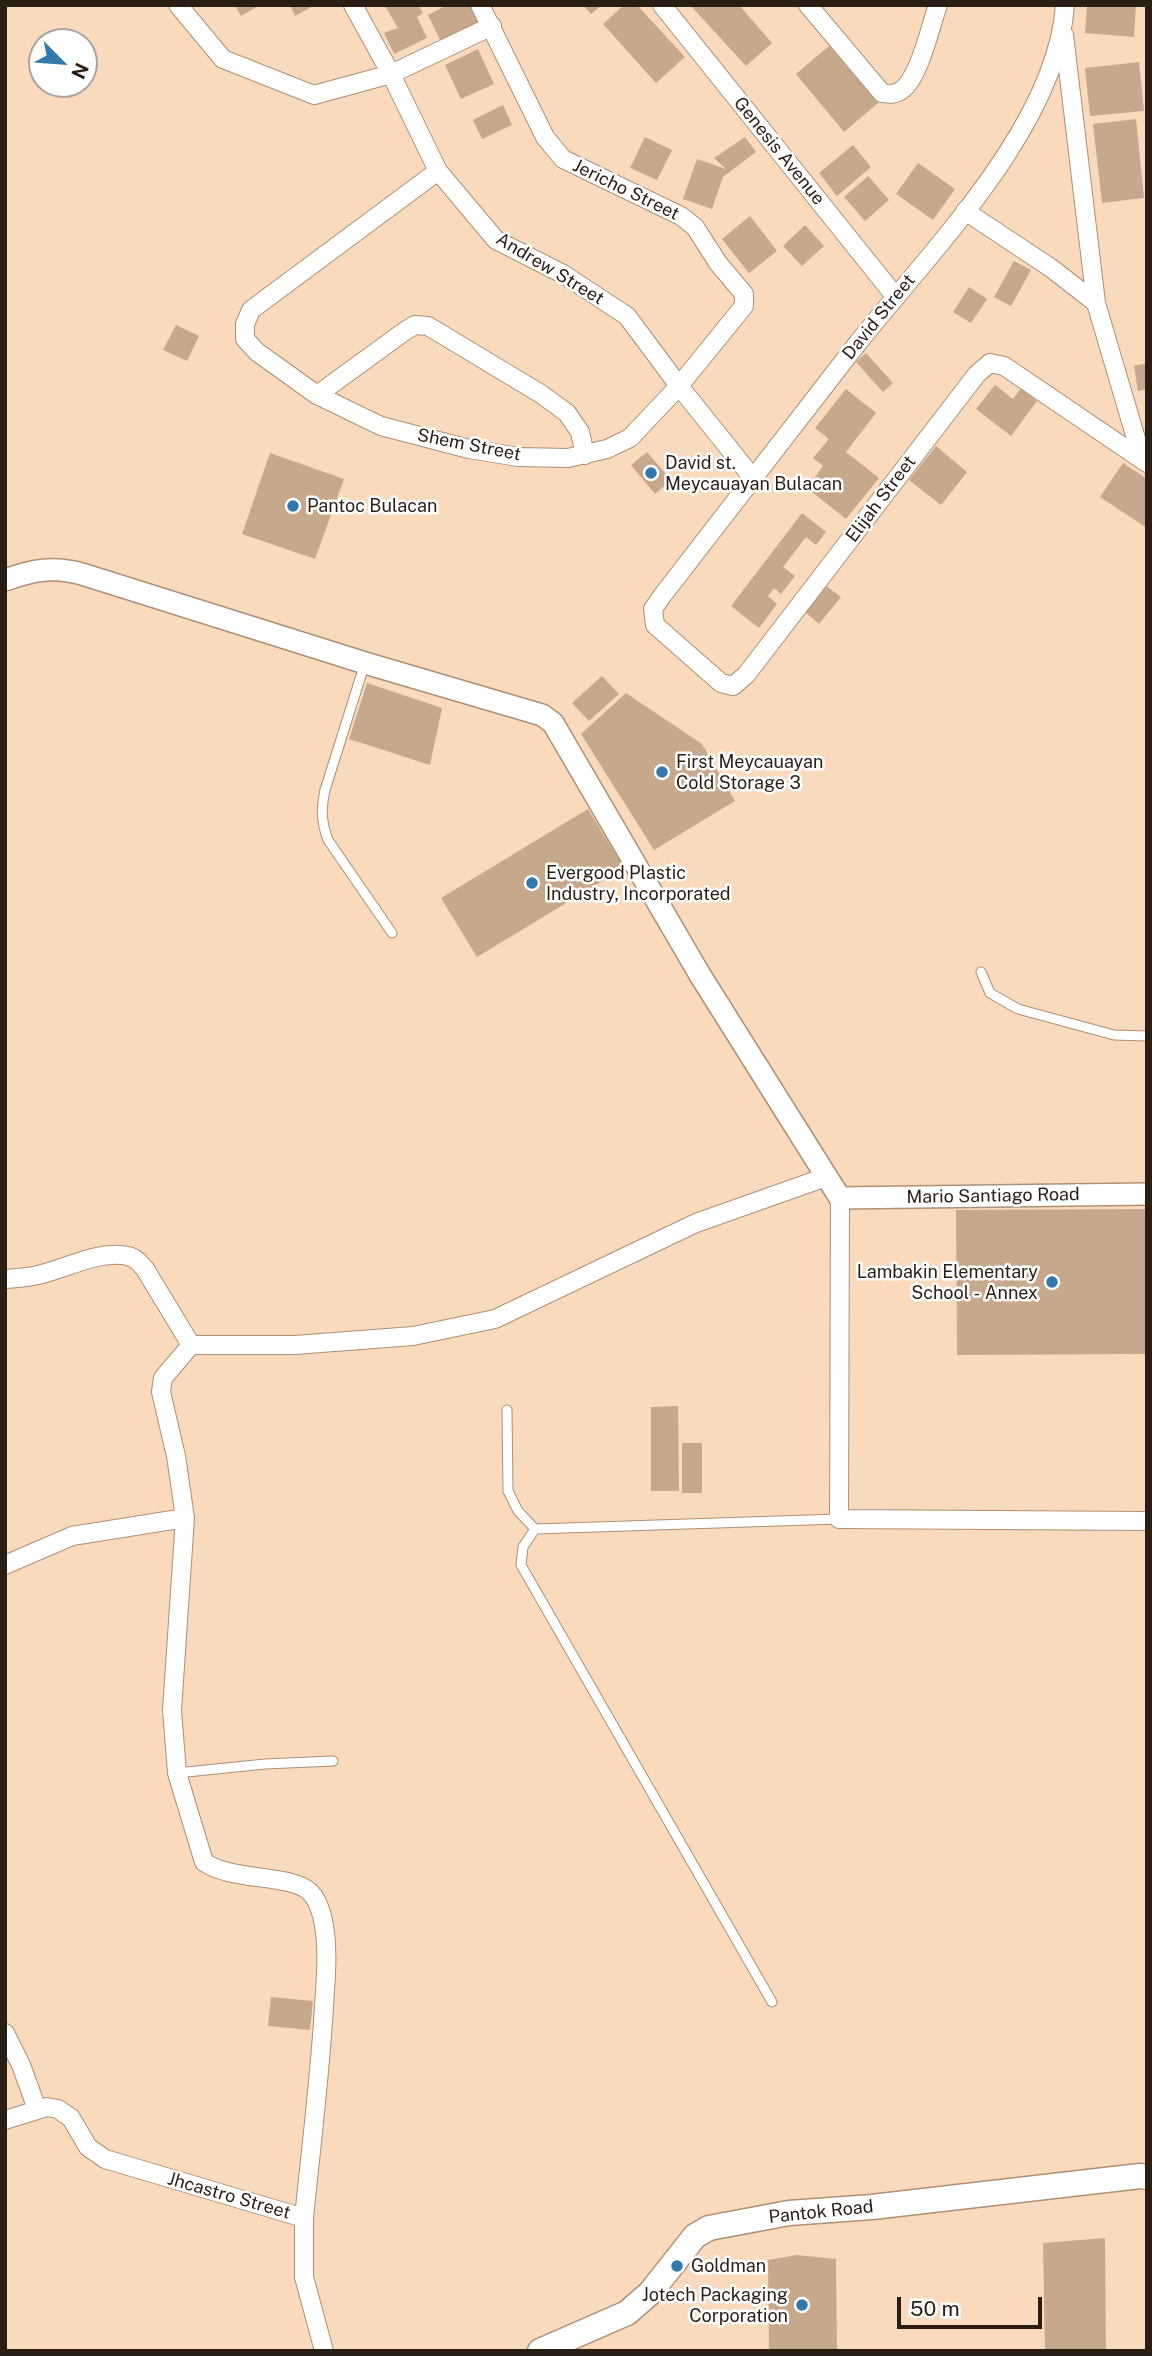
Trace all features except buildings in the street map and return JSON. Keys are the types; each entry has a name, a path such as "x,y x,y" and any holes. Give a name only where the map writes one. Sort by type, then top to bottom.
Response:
{"main road":[{"name":"Pantok Road","path":"540,2351 628,2314 650,2293 695,2236 709,2228 789,2213 872,2207 1147,2177"}],"street":[{"path":"178,5 223,59 314,95 390,74 492,26"},
{"name":"Andrew Street","path":"353,5 438,171 496,240 563,274 627,316 752,477"},
{"name":"Jericho Street","path":"480,5 545,137 563,159 681,216 695,227 744,294"},
{"name":"Genesis Avenue","path":"662,5 895,296"},
{"path":"808,5 882,93 892,95 902,90 913,78 938,5"},
{"name":"David Street","path":"653,609 752,477 965,211 1029,117 1063,28 1065,5"},
{"name":"Elijah Street","path":"1063,28 1096,303 1144,461"},
{"name":"Shem Street","path":"438,171 251,310 244,324 245,338 257,352 317,395 381,426 469,449 518,457 568,458 607,449 630,438 679,386 744,306 744,294"},
{"path":"965,211 1051,268 1096,303"},
{"path":"317,395 405,331 415,325 428,326 541,394 567,414 580,432 585,455"},
{"name":"Elijah Street","path":"653,609 655,625 721,682 733,686 746,675 977,374 990,363 1004,366 1144,461"},
{"path":"5,580 60,568 541,715 553,723 700,975 840,1198 839,1519 1147,1521"},
{"path":"304,2218 323,2024 326,1970 323,1917 316,1900 308,1890 297,1885 225,1872 204,1862 177,1773 172,1710 186,1518 176,1456 161,1392 163,1378 191,1345 295,1345 413,1336 495,1319 696,1223 826,1177"},
{"name":"Mario Santiago Road","path":"840,1198 1147,1194"},
{"path":"5,1279 33,1276 94,1259 129,1256 137,1259 145,1269 191,1345"},
{"path":"5,1565 72,1536 186,1518"},
{"path":"5,2034 37,2109 5,2120"},
{"name":"Jhcastro Street","path":"37,2109 47,2107 64,2112 71,2118 88,2147 105,2160 304,2218 304,2277 324,2351"}],"lane":[{"path":"365,663 325,790 321,808 322,823 328,840 392,933"},
{"path":"981,972 990,993 1018,1009 1114,1035 1147,1036"},
{"path":"507,1410 508,1490 518,1511 535,1530"},
{"path":"535,1530 839,1519"},
{"path":"535,1530 523,1547 521,1565 772,2002"},
{"path":"177,1773 333,1760"}],"place":[{"name":"David st. Meycauayan Bulacan","path":"651,473"},
{"name":"Pantoc Bulacan","path":"293,506"},
{"name":"First Meycauayan Cold Storage 3","path":"662,772"},
{"name":"Evergood Plastic Industry, Incorporated","path":"532,883"},
{"name":"Lambakin Elementary School - Annex","path":"1052,1282"},
{"name":"Goldman","path":"677,2266"},
{"name":"Jotech Packaging Corporation","path":"802,2305"}]}
